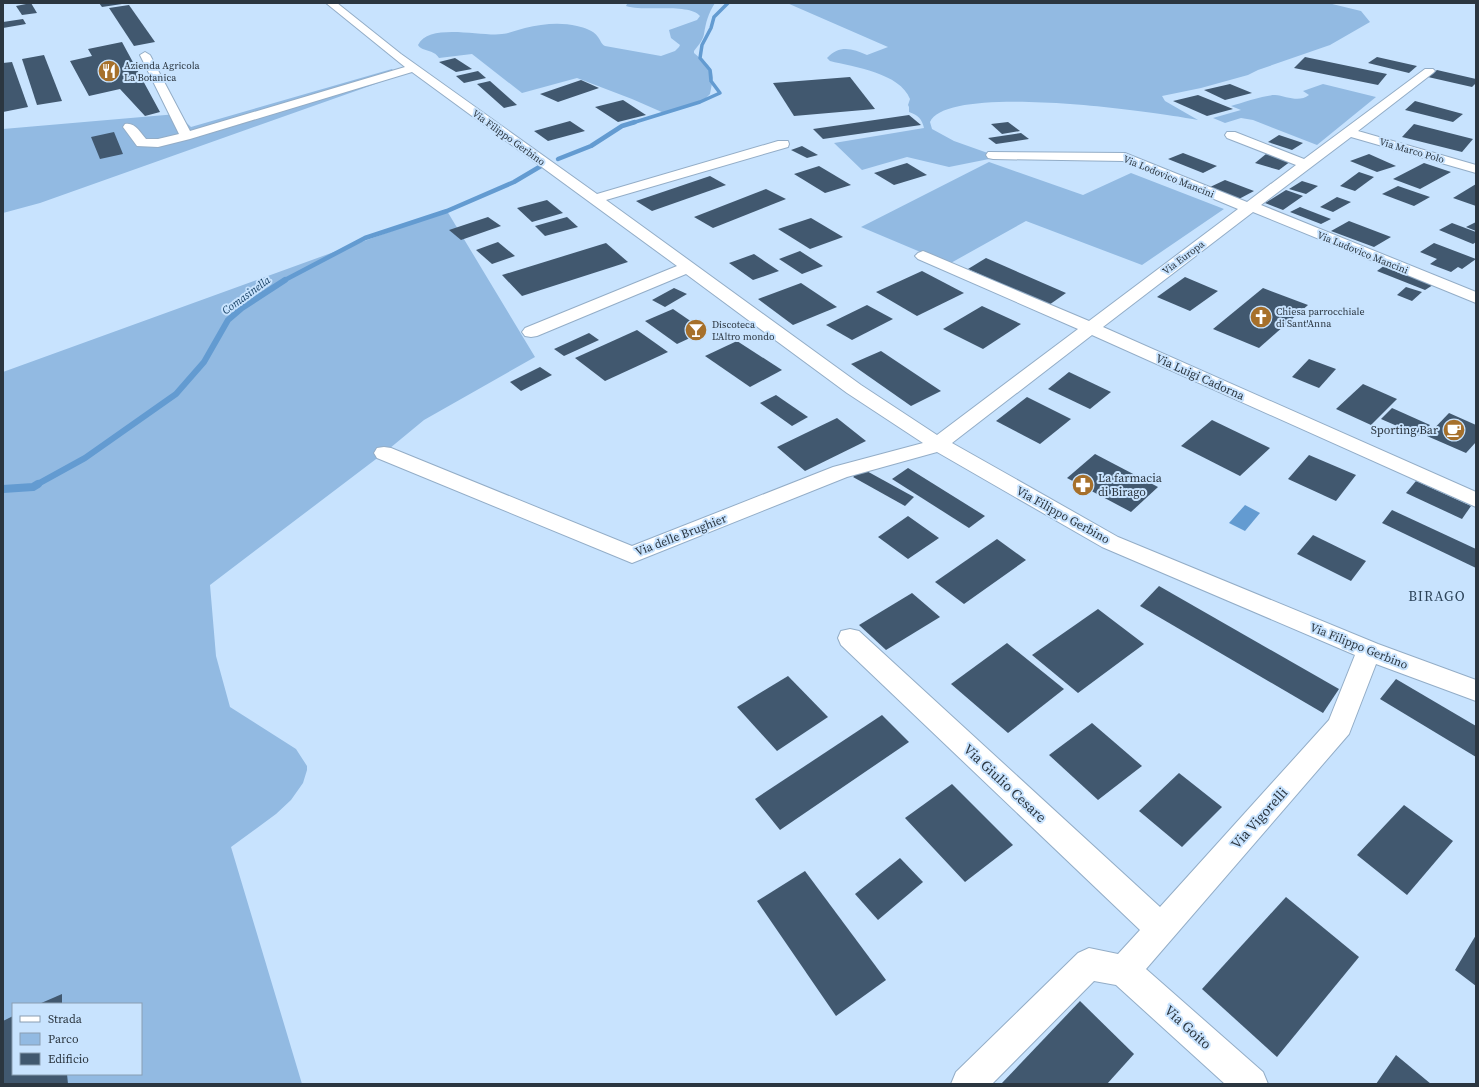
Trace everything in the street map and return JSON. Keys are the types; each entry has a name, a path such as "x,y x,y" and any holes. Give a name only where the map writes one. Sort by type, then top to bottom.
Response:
{"street":[{"name":"Via Filippo Gerbino","path":"331,3 413,68 690,267 854,389 938,444 1110,542 1369,651 1476,691"},
{"path":"145,55 186,136"},
{"path":"129,127 142,143 158,143 413,68"},
{"name":"Via Europa","path":"938,444 1429,71"},
{"name":"Via Marco Polo","path":"1348,132 1476,169"},
{"path":"1231,135 1305,164"},
{"path":"595,199 783,144"},
{"name":"Via Lodovico Mancini","path":"993,155 1125,157 1249,207"},
{"name":"Via Ludovico Mancini","path":"1249,207 1476,298"},
{"name":"Via Luigi Cadorna","path":"923,256 1090,328 1476,500"},
{"path":"531,332 690,267"},
{"name":"Via delle Brughier","path":"384,453 632,554 840,472 912,453 938,444"},
{"name":"Via Giulio Cesare","path":"850,638 1161,929"},
{"name":"Via Vigorelli","path":"1124,971 1340,726 1369,651"},
{"path":"968,1084 1089,964 1124,971"},
{"name":"Via Goito","path":"1124,971 1251,1084"}],"green space":[{"path":"630,3 715,3 708,18 703,38 694,51 694,53 708,65 712,71 713,78 710,94 702,102 664,113 577,78 522,93 472,54 439,58 434,53 422,49 418,45 424,38 433,34 444,32 502,34 538,25 564,24 591,31 605,46 661,56 675,51 680,45 671,38 669,30 697,20 700,16 694,12 686,10 634,8 626,6"},
{"path":"787,3 1328,3 1361,11 1370,22 1330,45 1258,70 1248,75 1201,88 1162,96 1165,101 1198,120 1142,111 1056,103 1012,102 974,104 945,110 930,122 932,129 954,141 999,157 949,167 907,157 862,170 834,143 924,128 922,122 915,114 909,112 908,105 910,99 905,90 897,83 875,72 830,61 827,58 842,49 857,51 867,55 888,47"},
{"path":"392,69 398,76 40,203 3,213 3,129 177,114 191,127"},
{"path":"1323,84 1376,97 1317,145 1253,120 1241,118 1225,123 1213,118 1241,110 1231,106 1265,96 1275,95 1301,99 1309,95 1303,91"},
{"path":"989,162 1083,195 1131,173 1224,209 1142,265 1026,221 949,264 861,227"},
{"path":"447,211 535,357 424,420 384,453 210,585 216,656 230,707 296,749 307,766 303,783 291,800 276,814 231,847 302,1084 3,1084 3,372"}],"shaded area":[{"path":"1245,505 1260,513 1245,531 1229,523"}],"building":[{"path":"31,3 37,13 22,15 16,6"},
{"path":"99,3 122,3 122,4 102,7"},
{"path":"129,5 155,42 134,46 109,8"},
{"path":"23,19 26,24 3,28 3,22"},
{"path":"122,42 160,112 145,116 120,89 89,96 70,61 92,56 88,49"},
{"path":"44,55 62,101 37,105 22,59"},
{"path":"1305,57 1387,74 1378,85 1294,68"},
{"path":"1377,57 1417,66 1409,73 1368,63"},
{"path":"455,58 472,69 456,72 439,62"},
{"path":"12,62 28,107 3,112 3,63"},
{"path":"1437,70 1476,79 1476,83 1472,87 1428,77"},
{"path":"478,71 486,78 464,83 456,76"},
{"path":"850,77 875,109 794,116 773,83"},
{"path":"581,80 599,88 558,102 540,94"},
{"path":"490,81 517,105 504,108 477,84"},
{"path":"1230,84 1252,93 1225,100 1204,90"},
{"path":"1198,95 1233,109 1207,116 1173,101"},
{"path":"623,100 646,115 618,122 595,107"},
{"path":"1415,101 1463,114 1453,122 1405,110"},
{"path":"909,115 921,125 823,139 813,129"},
{"path":"570,121 585,131 548,141 534,131"},
{"path":"1008,122 1020,131 1002,134 991,124"},
{"path":"1414,124 1473,139 1462,152 1402,137"},
{"path":"114,132 123,154 100,159 91,137"},
{"path":"1021,133 1029,139 996,144 988,138"},
{"path":"1279,135 1303,143 1292,150 1268,142"},
{"path":"802,146 818,155 807,158 791,150"},
{"path":"1183,153 1217,166 1203,173 1168,159"},
{"path":"1266,154 1291,161 1279,170 1255,163"},
{"path":"1369,154 1396,166 1377,172 1350,161"},
{"path":"907,163 927,175 894,185 874,173"},
{"path":"1424,163 1451,172 1420,189 1393,179"},
{"path":"819,166 851,185 825,193 794,174"},
{"path":"1359,172 1374,177 1355,191 1340,186"},
{"path":"710,176 726,185 652,211 636,201"},
{"path":"1225,180 1254,191 1237,200 1208,188"},
{"path":"1302,181 1318,186 1306,194 1289,189"},
{"path":"1476,184 1476,206 1453,198"},
{"path":"1398,186 1430,197 1414,206 1382,194"},
{"path":"766,189 786,199 713,228 694,217"},
{"path":"1286,190 1303,196 1283,210 1265,203"},
{"path":"1337,197 1351,202 1333,212 1320,207"},
{"path":"547,200 563,213 532,222 517,208"},
{"path":"1300,207 1331,219 1321,224 1290,212"},
{"path":"488,217 501,226 461,240 449,230"},
{"path":"567,217 578,227 545,236 535,226"},
{"path":"811,218 843,237 810,249 778,229"},
{"path":"1349,221 1391,237 1374,247 1331,231"},
{"path":"1476,222 1476,231 1466,227"},
{"path":"1452,223 1476,232 1476,242 1473,244 1439,230"},
{"path":"498,242 515,256 492,264 476,250"},
{"path":"606,243 628,262 522,296 502,275"},
{"path":"1434,243 1476,259 1462,269 1458,267 1451,272 1430,264 1437,259 1420,252"},
{"path":"800,251 823,266 802,274 779,259"},
{"path":"754,254 779,271 753,280 729,263"},
{"path":"986,258 1066,293 1049,305 968,269"},
{"path":"1385,265 1433,285 1425,290 1377,271"},
{"path":"922,271 964,293 917,316 876,292"},
{"path":"1185,277 1218,291 1190,311 1157,297"},
{"path":"801,283 837,307 793,325 758,299"},
{"path":"1406,287 1422,292 1412,301 1397,295"},
{"path":"674,288 687,294 665,307 652,300"},
{"name":"Chiesa parrocchiale di Sant'Anna","path":"1263,288 1308,305 1259,348 1213,329"},
{"path":"867,305 893,319 852,340 826,325"},
{"path":"982,306 1021,324 983,349 943,329"},
{"path":"673,309 705,331 677,344 645,321"},
{"path":"637,330 668,352 605,381 575,358"},
{"path":"589,333 599,340 564,356 554,349"},
{"path":"737,341 782,370 750,387 705,356"},
{"path":"881,351 941,391 911,406 851,364"},
{"path":"1309,359 1336,369 1319,388 1292,377"},
{"path":"540,367 552,375 521,391 510,382"},
{"path":"1069,372 1111,392 1090,409 1048,389"},
{"path":"1363,384 1397,399 1371,425 1336,409"},
{"path":"776,395 808,417 792,426 760,403"},
{"path":"1027,397 1071,419 1040,444 996,421"},
{"path":"1392,408 1430,425 1420,436 1381,419"},
{"name":"Sporting Bar","path":"1449,413 1476,425 1476,442 1466,453 1427,436"},
{"path":"837,418 866,441 805,471 777,447"},
{"path":"1212,420 1270,448 1240,476 1181,446"},
{"path":"1095,454 1158,487 1131,512 1067,478"},
{"path":"1309,455 1356,475 1336,501 1288,479"},
{"path":"908,468 985,516 969,528 892,479"},
{"path":"863,469 914,497 905,506 853,477"},
{"path":"1416,481 1471,506 1462,519 1406,493"},
{"path":"1392,510 1476,549 1476,568 1382,523"},
{"path":"908,516 939,538 908,559 878,537"},
{"path":"1313,535 1366,561 1351,581 1297,554"},
{"path":"997,539 1026,560 964,604 935,582"},
{"path":"1159,586 1339,689 1323,713 1140,606"},
{"path":"912,593 940,617 886,650 859,625"},
{"path":"1098,609 1144,644 1078,693 1032,655"},
{"path":"1007,643 1064,689 1008,733 951,684"},
{"path":"788,676 828,717 777,751 737,707"},
{"path":"1396,679 1476,726 1476,757 1380,699"},
{"path":"882,715 909,742 780,830 755,799"},
{"path":"1092,723 1142,766 1098,800 1049,755"},
{"path":"1179,773 1222,807 1182,847 1139,811"},
{"path":"952,784 1013,845 965,882 905,818"},
{"path":"1404,805 1453,841 1407,895 1357,855"},
{"path":"900,858 923,882 878,920 855,894"},
{"path":"805,871 886,980 836,1016 757,901"},
{"path":"1286,897 1359,957 1277,1057 1202,989"},
{"path":"1476,935 1476,986 1455,970"},
{"path":"62,994 62,1003 41,1003"},
{"path":"1080,1001 1134,1054 1107,1084 1001,1084"},
{"path":"12,1016 12,1075 67,1075 68,1084 3,1084 3,1021"},
{"path":"1396,1055 1431,1084 1376,1084"}],"waterway":[{"path":"632,123 700,102 720,93 711,81 710,70 700,58 702,45 711,28 714,17 728,3"},
{"path":"558,159 591,146 622,126 635,122"},
{"name":"Comasinella","path":"283,281 365,238 447,211 514,182 541,166"},
{"name":"Comasinella","path":"36,485 85,458 176,394 204,362 228,320 242,308 285,280"},
{"name":"Comasinella","path":"3,489 33,487 38,484"}],"place":[{"name":"Azienda Agricola La Botanica","path":"109,71"},
{"name":"Chiesa parrocchiale di Sant'Anna","path":"1261,317"},
{"name":"Discoteca L'Altro mondo","path":"696,330"},
{"name":"Sporting Bar","path":"1454,430"},
{"name":"La farmacia di Birago","path":"1083,485"}],"district":[{"name":"BIRAGO","path":"1437,596"}]}
